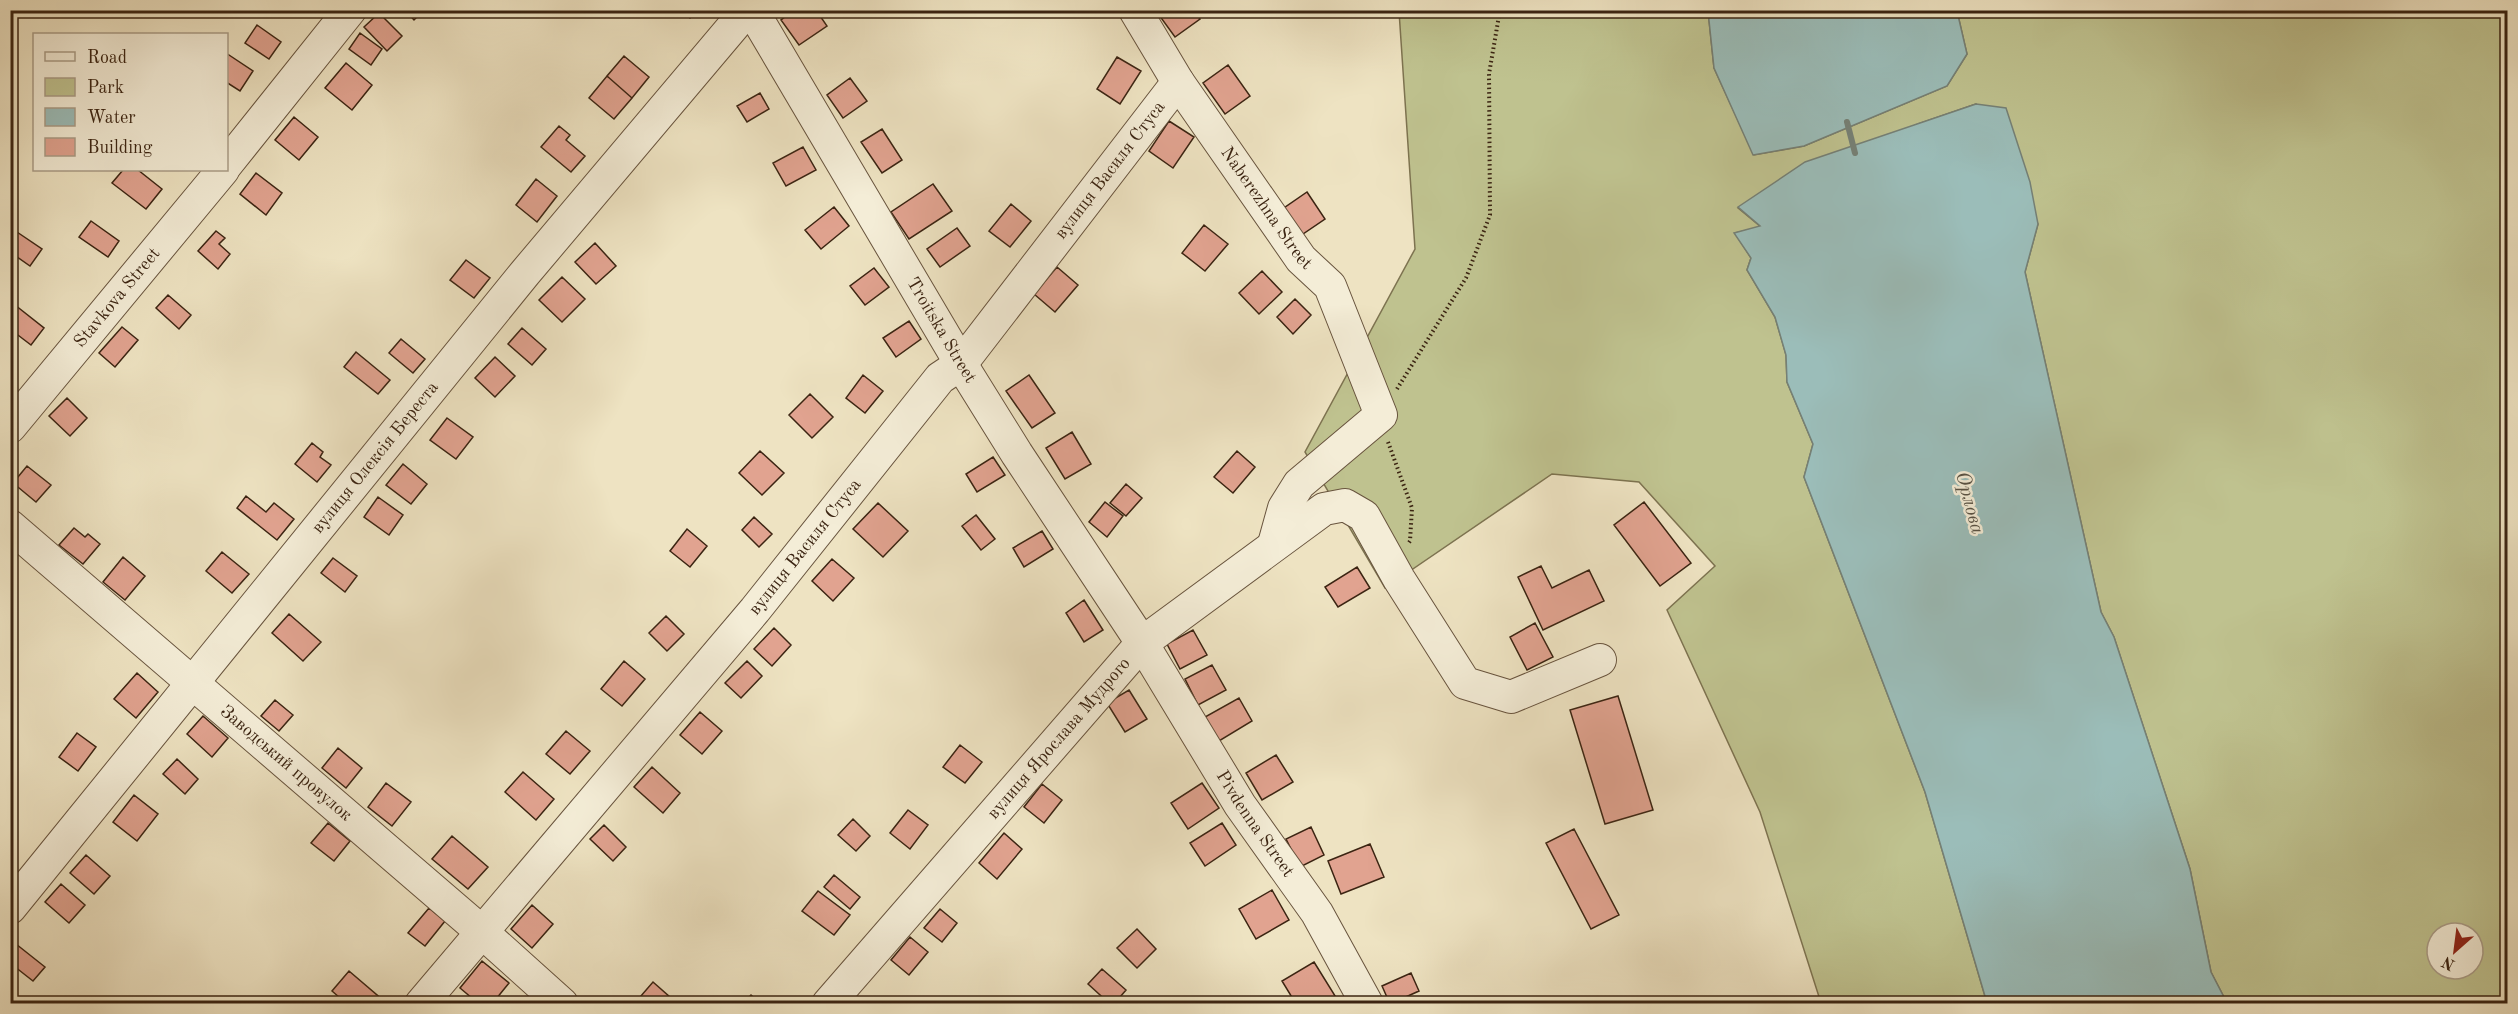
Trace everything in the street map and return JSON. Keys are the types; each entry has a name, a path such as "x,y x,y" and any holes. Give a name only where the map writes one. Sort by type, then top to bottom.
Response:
{"street":[{"path":"228,162 350,10"},
{"name":"вулиця Олексія Береста","path":"10,908 525,273 747,10"},
{"name":"Troitska Street","path":"752,10 961,364 1017,454 1142,643"},
{"name":"Naberezhna Street","path":"1135,10 1178,82 1300,260 1330,286 1381,415"},
{"name":"вулиця Василя Стуса","path":"421,1004 755,610 940,378 961,364 1178,82"},
{"name":"Stavkova Street","path":"10,427 222,171"},
{"path":"1274,544 1284,508 1299,484 1381,415"},
{"name":"вулиця Ярослава Мудрого","path":"828,1004 1142,643 1324,509 1345,506 1364,516 1392,567"},
{"name":"Заводський провулок","path":"10,526 482,932 562,1004"},
{"path":"1392,567 1466,683 1511,697 1600,660"},
{"name":"Pivdenna Street","path":"1142,643 1240,805 1317,913 1367,1004"}],"path":[{"path":"1392,567 1410,541 1412,508 1392,457 1381,415 1466,278 1490,215 1489,74 1500,10"}],"green space":[{"path":"1399,11 1708,11 1714,68 1754,155 1804,146 1947,86 1967,54 1957,11 2507,11 2507,1003 2227,1003 2211,972 2190,869 2114,637 2101,612 2025,272 2038,224 1976,104 1918,124 1738,208 1761,227 1735,233 1751,258 1747,270 1775,317 1786,355 1787,382 1813,444 1804,477 1925,792 1987,1003 1821,1003 1760,812 1667,610 1715,566 1639,482 1552,474 1385,588 1305,452 1415,249"}],"water":[{"path":"1708,11 1957,11 1967,54 1947,86 1804,146 1753,155 1714,68"},
{"path":"1976,104 2006,108 2030,182 2038,224 2025,272 2101,612 2114,637 2190,869 2211,972 2227,1003 1987,1003 1925,792 1804,477 1813,444 1787,382 1786,355 1775,317 1747,270 1751,258 1734,233 1760,226 1738,207 1805,162"}],"building":[{"path":"405,10 424,10 414,20"},
{"path":"685,10 701,10 690,18"},
{"path":"794,10 816,10 827,26 799,45 781,20"},
{"path":"1166,10 1194,10 1200,19 1175,37 1159,15"},
{"path":"379,13 402,36 387,51 364,27"},
{"path":"257,25 281,42 269,59 245,43"},
{"path":"360,33 382,49 371,65 349,49"},
{"path":"228,54 253,71 240,91 228,83"},
{"path":"624,56 649,77 632,98 607,76"},
{"path":"1117,57 1141,71 1120,104 1097,89"},
{"path":"346,63 372,85 352,110 325,88"},
{"path":"1228,65 1250,96 1225,114 1203,83"},
{"path":"607,76 632,98 614,119 589,98"},
{"path":"850,78 867,101 843,118 827,95"},
{"path":"760,93 769,109 747,122 737,106"},
{"path":"294,117 318,137 299,160 275,140"},
{"path":"1169,121 1194,137 1173,168 1149,151"},
{"path":"559,126 570,135 566,140 585,156 571,172 541,147"},
{"path":"882,129 902,160 882,173 861,142"},
{"path":"803,147 816,170 786,186 773,163"},
{"path":"122,171 139,171 162,189 146,209 112,183"},
{"path":"256,173 282,193 266,215 240,194"},
{"path":"536,179 557,196 537,222 516,205"},
{"path":"933,184 952,211 909,239 891,212"},
{"path":"1307,192 1325,219 1300,236 1281,210"},
{"path":"1011,204 1031,221 1010,247 989,231"},
{"path":"834,207 849,226 821,249 805,230"},
{"path":"91,221 119,241 108,257 79,237"},
{"path":"1204,225 1228,244 1205,271 1182,253"},
{"path":"957,228 970,246 940,267 927,249"},
{"path":"14,230 42,249 30,266 10,252 10,234"},
{"path":"216,231 225,238 219,244 230,254 218,269 198,251"},
{"path":"595,243 616,266 596,284 575,262"},
{"path":"466,260 490,278 474,298 450,280"},
{"path":"1057,267 1078,285 1055,312 1034,294"},
{"path":"874,268 889,287 865,305 850,286"},
{"path":"1262,271 1282,292 1259,314 1239,293"},
{"path":"562,277 585,299 562,322 539,300"},
{"path":"168,295 191,315 179,329 156,308"},
{"path":"1295,299 1311,315 1293,334 1277,317"},
{"path":"15,305 44,328 31,345 10,329 10,311"},
{"path":"909,321 921,339 896,357 883,338"},
{"path":"122,327 138,340 115,367 99,353"},
{"path":"522,328 546,349 532,365 508,344"},
{"path":"401,339 425,359 413,373 389,353"},
{"path":"356,352 390,380 378,394 344,367"},
{"path":"495,357 515,376 495,397 475,378"},
{"path":"863,375 883,391 865,413 846,398"},
{"path":"1029,375 1055,413 1032,428 1006,391"},
{"path":"810,394 833,417 812,438 789,415"},
{"path":"67,398 87,418 70,436 49,416"},
{"path":"447,418 473,437 456,459 430,440"},
{"path":"1072,432 1091,464 1065,479 1046,448"},
{"path":"312,443 323,452 320,457 331,465 317,482 295,464"},
{"path":"760,451 784,473 762,495 739,473"},
{"path":"1237,451 1255,467 1233,493 1214,477"},
{"path":"993,457 1005,475 977,492 966,474"},
{"path":"403,464 427,484 411,504 386,485"},
{"path":"27,466 51,485 36,502 13,483"},
{"path":"1126,484 1142,498 1126,516 1110,503"},
{"path":"246,496 266,512 274,503 294,519 277,540 237,508"},
{"path":"378,497 403,515 389,535 364,517"},
{"path":"1105,502 1123,516 1107,537 1089,522"},
{"path":"1644,502 1691,563 1660,586 1614,525"},
{"path":"878,503 908,531 883,557 853,529"},
{"path":"976,515 995,539 981,550 962,526"},
{"path":"754,517 772,534 759,547 742,530"},
{"path":"74,528 85,537 88,534 100,544 83,564 59,545"},
{"path":"687,529 707,546 690,567 670,551"},
{"path":"1042,531 1053,549 1024,567 1013,548"},
{"path":"222,552 249,574 232,593 206,571"},
{"path":"123,557 145,576 125,600 103,582"},
{"path":"333,558 357,576 345,592 321,573"},
{"path":"832,559 854,578 833,601 812,581"},
{"path":"1541,566 1552,588 1589,570 1604,601 1543,630 1518,577"},
{"path":"1357,567 1370,588 1338,607 1325,587"},
{"path":"1084,600 1103,630 1084,642 1066,613"},
{"path":"289,614 321,642 303,661 272,633"},
{"path":"666,616 684,634 667,651 649,633"},
{"path":"1535,623 1553,657 1527,670 1510,637"},
{"path":"774,628 791,645 772,666 754,649"},
{"path":"1193,630 1207,655 1180,669 1167,644"},
{"path":"624,661 645,679 622,706 601,689"},
{"path":"747,661 762,676 741,698 725,683"},
{"path":"1212,665 1226,690 1198,705 1185,679"},
{"path":"137,673 158,692 136,718 114,699"},
{"path":"1129,690 1147,719 1125,732 1107,703"},
{"path":"1618,696 1653,810 1605,824 1570,710"},
{"path":"1239,698 1252,721 1219,741 1205,717"},
{"path":"275,700 293,715 279,731 261,716"},
{"path":"700,712 722,731 702,754 680,735"},
{"path":"203,716 228,738 212,757 187,734"},
{"path":"566,731 590,751 570,774 546,754"},
{"path":"77,733 96,747 78,771 59,757"},
{"path":"960,745 982,762 965,783 943,767"},
{"path":"338,748 362,768 346,788 322,768"},
{"path":"1276,755 1293,782 1262,800 1246,773"},
{"path":"177,759 198,779 185,794 163,774"},
{"path":"652,767 680,793 663,813 634,787"},
{"path":"523,772 554,799 536,820 505,792"},
{"path":"386,783 411,802 392,826 368,807"},
{"path":"1202,783 1219,808 1188,829 1171,803"},
{"path":"1042,784 1062,800 1044,823 1024,807"},
{"path":"134,795 158,814 137,841 113,822"},
{"path":"908,810 928,825 910,849 890,833"},
{"path":"853,819 870,836 856,851 838,835"},
{"path":"328,823 350,841 334,861 311,843"},
{"path":"1222,823 1236,845 1205,866 1190,843"},
{"path":"604,825 626,847 613,861 590,839"},
{"path":"1311,827 1324,855 1300,867 1286,839"},
{"path":"1574,829 1619,915 1591,929 1546,843"},
{"path":"1004,833 1022,849 997,879 979,863"},
{"path":"452,836 488,867 468,889 432,859"},
{"path":"1370,844 1384,877 1341,894 1328,861"},
{"path":"86,855 110,876 94,894 70,873"},
{"path":"834,875 860,897 850,909 824,887"},
{"path":"61,884 85,905 69,923 45,902"},
{"path":"1272,890 1289,920 1256,939 1239,909"},
{"path":"818,891 850,915 834,935 802,911"},
{"path":"532,905 553,924 532,948 511,929"},
{"path":"429,908 445,921 425,946 408,933"},
{"path":"940,909 957,923 942,942 924,928"},
{"path":"1137,929 1156,949 1137,968 1117,948"},
{"path":"910,937 928,952 909,975 891,960"},
{"path":"16,944 45,967 33,981 10,963 10,950"},
{"path":"482,961 509,983 492,1004 479,1004 460,988"},
{"path":"1314,962 1337,999 1330,1004 1296,1004 1282,981"},
{"path":"1102,969 1126,990 1114,1004 1110,1004 1088,984"},
{"path":"349,971 384,1001 382,1004 347,1004 332,991"},
{"path":"1411,973 1419,991 1390,1004 1382,986"},
{"path":"653,982 671,998 667,1004 634,1004"},
{"path":"751,995 761,1004 743,1004"}],"waterway":[{"name":"Орлова","path":"1847,122 1855,153"}]}
